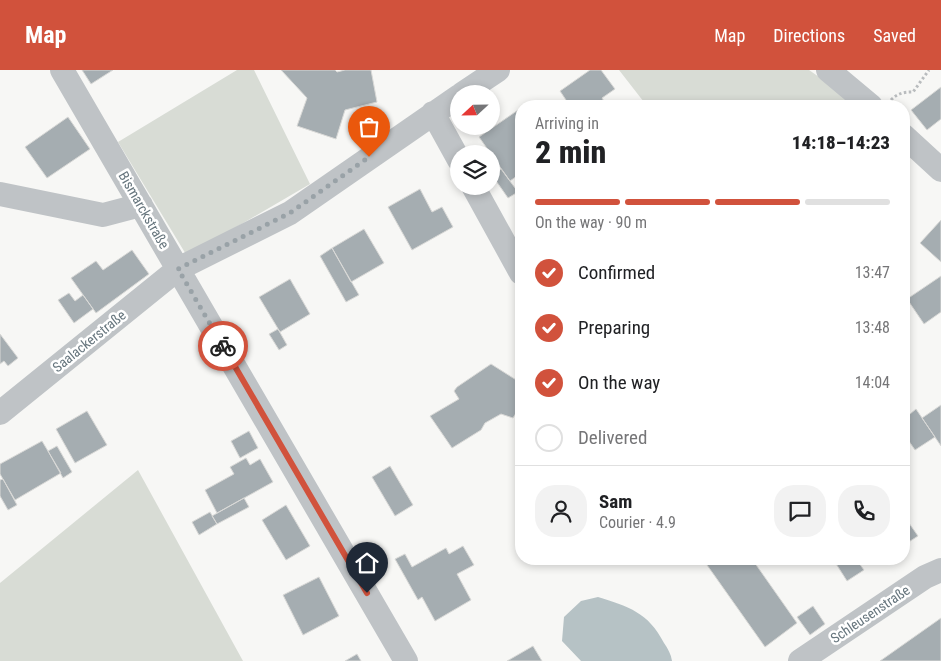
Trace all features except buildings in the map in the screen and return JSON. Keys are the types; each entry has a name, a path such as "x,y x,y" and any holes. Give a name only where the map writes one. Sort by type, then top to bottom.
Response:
{"street":[{"name":"Bismarckstraße","path":"62,70 406,661"},
{"name":"Saalackerstraße","path":"475,85 498,70"},
{"path":"828,70 872,100"},
{"name":"Saalackerstraße","path":"0,413 178,269 290,213 450,102"},
{"path":"433,113 451,145"},
{"path":"910,142 941,170"},
{"path":"0,194 103,215 141,205"},
{"path":"478,195 515,262"},
{"name":"Schleusenstraße","path":"800,661 925,577 941,570"}],"path":[{"path":"888,100 903,92 913,92 929,70"}],"shaded area":[{"path":"237,70 254,70 310,184 187,256 118,142"},
{"path":"619,70 809,70 848,100 642,100"},
{"path":"138,470 243,661 0,661 0,583"},
{"path":"598,597 619,604 644,617 658,633 672,661 581,661 562,641 564,617 581,601"}],"way so far":[{"path":"223,346 178,269 290,213 369,157"}],"route":[{"path":"223,346 367,593"}]}
